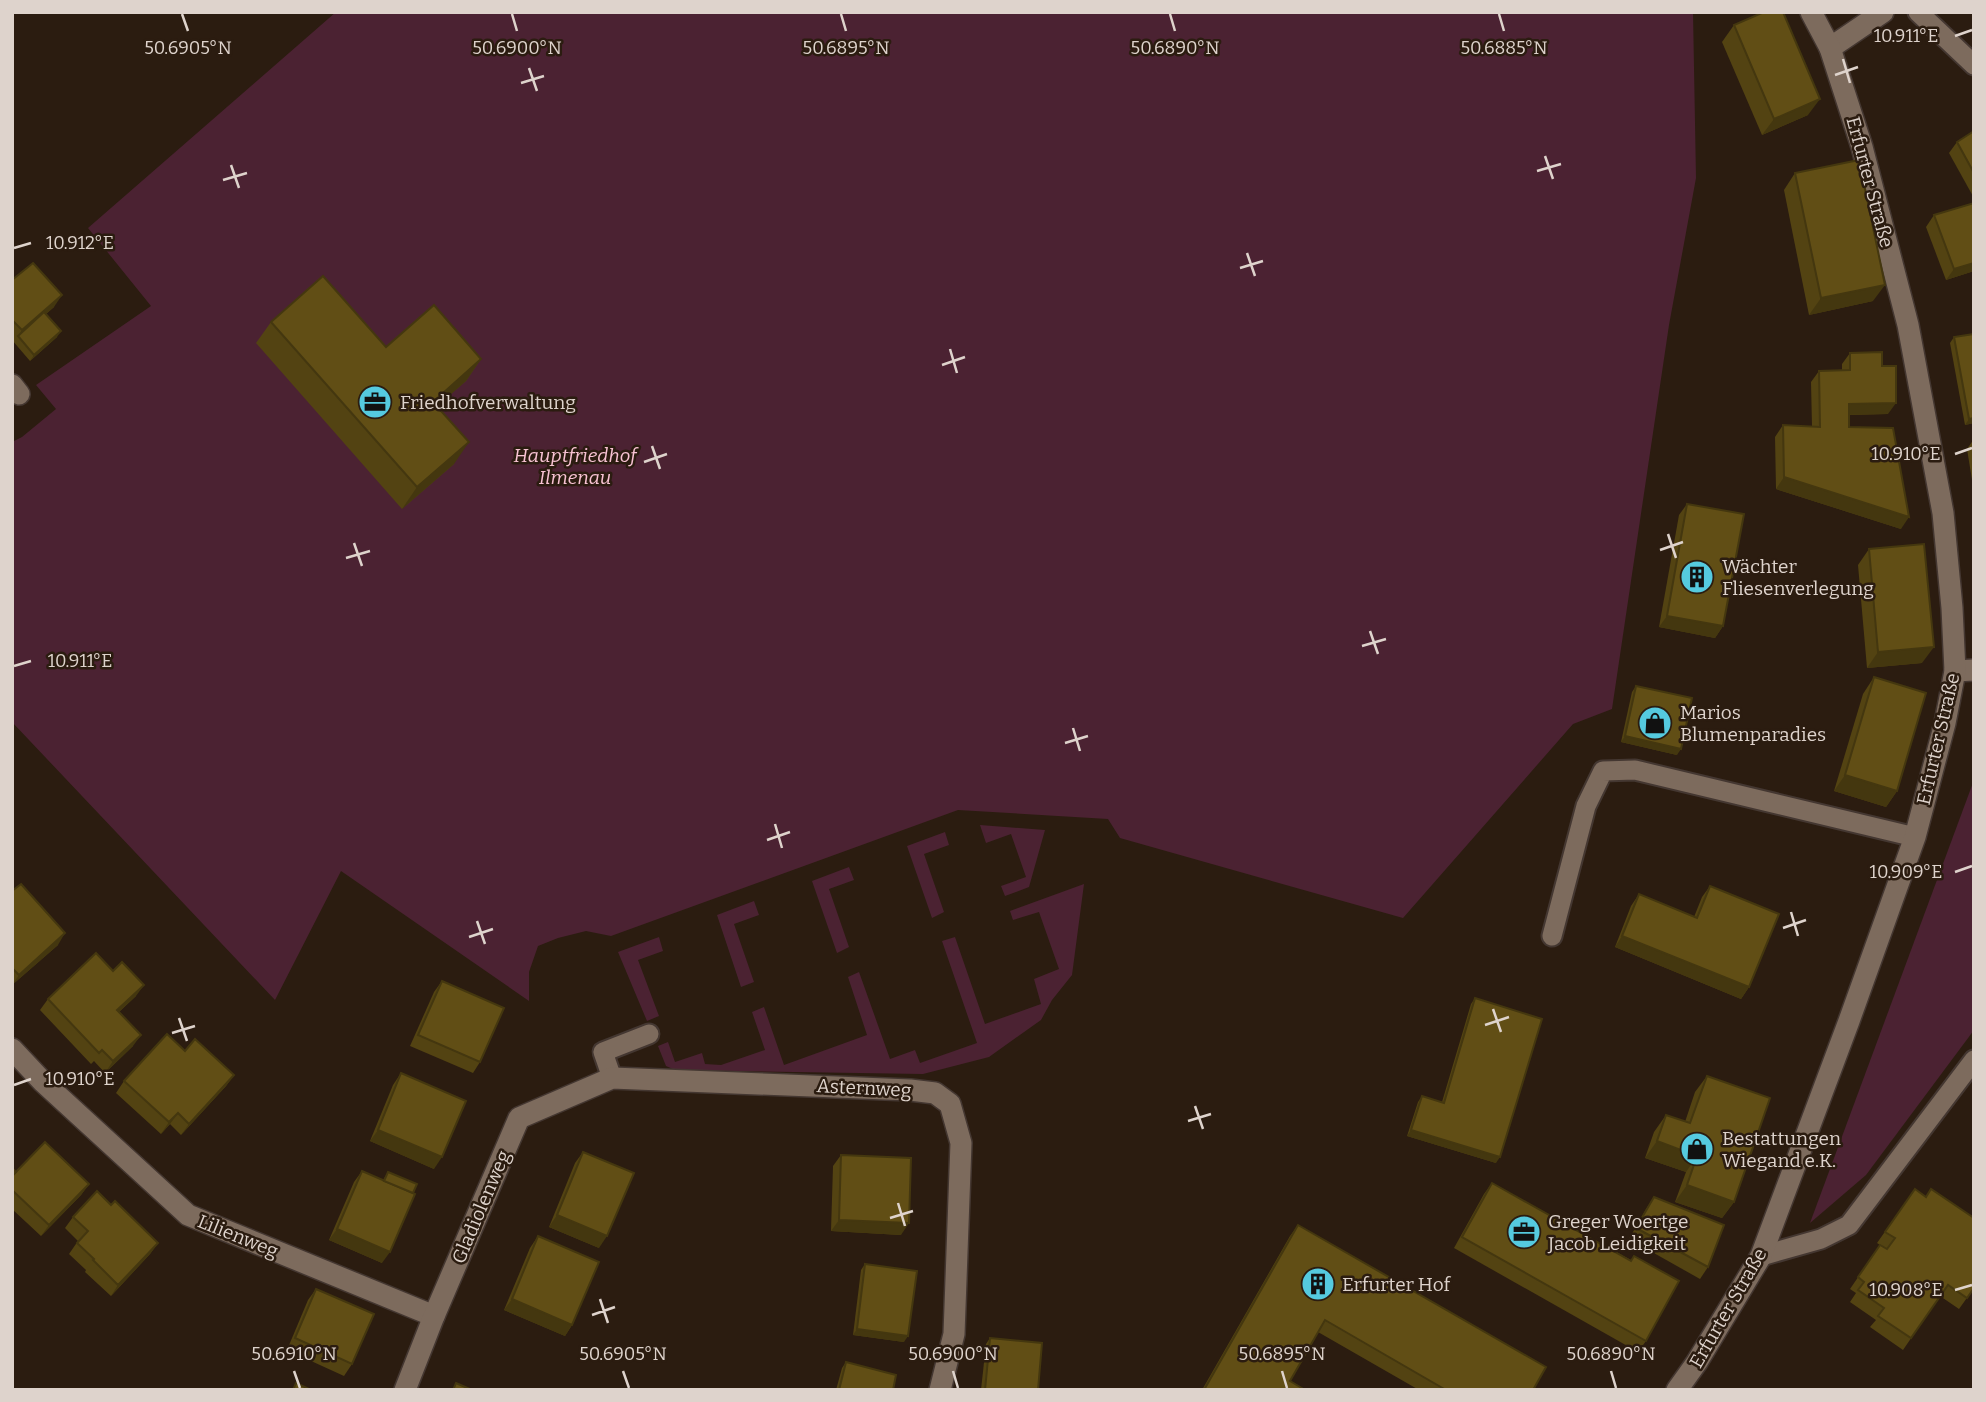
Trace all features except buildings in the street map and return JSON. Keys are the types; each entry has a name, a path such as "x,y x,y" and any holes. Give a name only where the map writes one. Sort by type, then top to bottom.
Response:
{"street":[{"name":"Erfurter Straße","path":"1677,1390 1761,1256 1915,838 1945,723 1965,671 1952,608 1943,513 1908,325 1862,147 1830,48 1811,12"},
{"path":"1830,48 1883,12"},
{"name":"Lilienweg","path":"12,1049 43,1082 188,1215 434,1316"},
{"name":"Gladiolenweg","path":"405,1390 519,1118 612,1078"},
{"name":"Asternweg","path":"612,1078 910,1090 935,1093 950,1104 961,1143 954,1334 940,1390"}],"lane":[{"path":"1918,12 1974,65"},
{"path":"1552,936 1586,806 1603,771 1634,770 1915,838"},
{"path":"612,1078 603,1052 649,1034"},
{"path":"1761,1256 1821,1239 1849,1225 1974,1060"}],"green space":[{"name":"Hauptfriedhof Ilmenau","path":"336,12 1693,12 1696,178 1669,325 1612,709 1573,724 1403,918 1120,838 1108,819 958,810 611,936 586,931 538,946 529,972 529,1001 341,871 275,1000 12,722 12,442 56,409 36,385 151,306 88,228"},
{"path":"1974,780 1974,1030 1866,1175 1810,1223"},
{"path":"980,825 1045,830 1029,887 1005,896 1001,886 1026,877 1011,834 986,843"},
{"path":"945,832 949,845 924,854 944,912 932,918 907,846"},
{"path":"849,867 854,880 829,889 849,947 837,953 812,881"},
{"path":"1084,884 1072,975 1052,1000 1041,1020 989,1057 923,1074 675,1070 666,1066 658,1046 668,1042 675,1062 702,1053 705,1064 721,1065 765,1050 752,1012 764,1007 784,1065 867,1035 848,977 859,972 890,1059 915,1050 920,1063 977,1043 942,941 955,937 985,1024 1041,1004 1034,979 1059,969 1039,912 1013,920 1010,911"},
{"path":"754,901 759,915 734,924 754,982 741,987 717,915"},
{"path":"659,937 663,951 638,960 659,1016 647,1021 618,952"}],"place":[{"name":"Friedhofverwaltung","path":"375,402"},
{"name":"Wächter Fliesenverlegung","path":"1697,577"},
{"name":"Marios Blumenparadies","path":"1655,723"},
{"name":"Bestattungen Wiegand e.K.","path":"1697,1149"},
{"name":"Greger Woertge Jacob Leidigkeit","path":"1524,1232"},
{"name":"Erfurter Hof","path":"1318,1284"}]}
